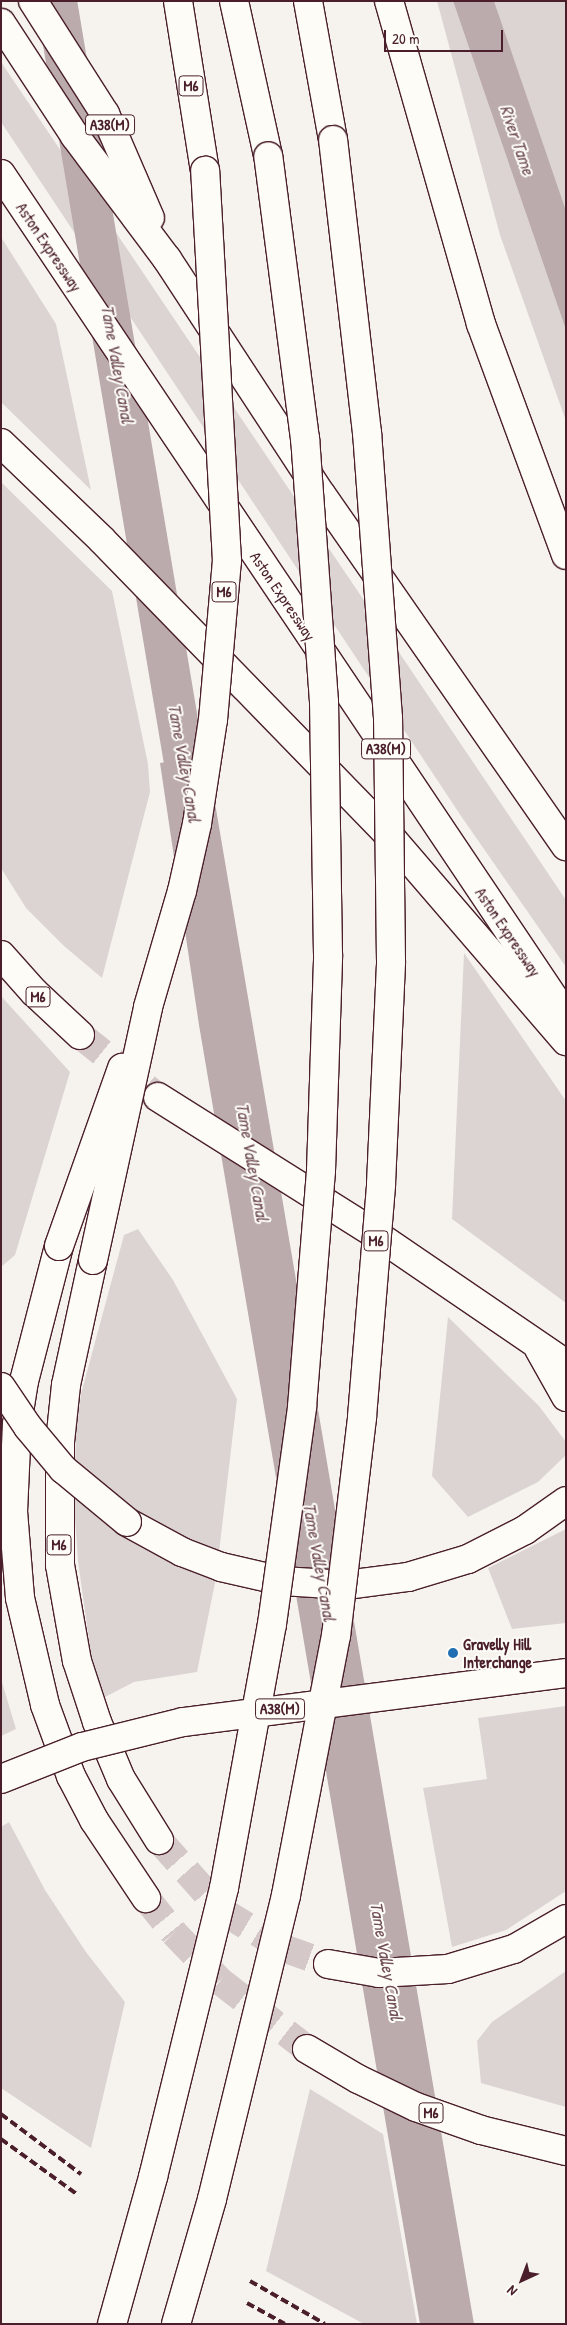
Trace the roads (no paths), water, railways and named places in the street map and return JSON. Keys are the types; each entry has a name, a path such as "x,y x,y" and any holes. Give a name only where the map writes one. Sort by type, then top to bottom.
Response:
{"highway":[{"name":"A38(M)","path":"34,1 105,114 167,259"},
{"name":"M6","path":"159,1840 109,1752 86,1691 70,1633 60,1565 59,1486 66,1385 148,1007 182,891 197,824 213,720 226,561 205,171 178,1"},
{"path":"112,2324 153,2177 228,1868 272,1624 302,1407 321,1171 328,955 324,702 305,439 268,156 234,1"},
{"name":"M6","path":"176,2324 212,2199 286,1895 336,1636 362,1418 381,1184 391,960 388,718 366,433 332,140 308,1"},
{"path":"389,1 481,324 566,555"},
{"name":"A38(M)","path":"1,24 75,136 167,259 321,494 566,846"},
{"name":"Aston Expressway","path":"1,174 566,1016"},
{"path":"1,443 243,683 386,832 566,1042"},
{"name":"M6","path":"1,955 34,992 80,1035"},
{"name":"M6","path":"146,1898 108,1842 71,1776 47,1712 24,1627 15,1558 13,1511 17,1424 24,1381 59,1246 111,1093 148,1007"},
{"name":"M6","path":"158,1097 374,1233 566,1364"},
{"name":"M6","path":"535,1342 566,1397"},
{"path":"1,1387 28,1427 63,1469 112,1511 182,1552 262,1578 346,1584 429,1572 468,1559 507,1540 566,1501"},
{"name":"A38(M)","path":"1,1779 82,1747 183,1722 566,1673"},
{"path":"328,1964 379,1973 448,1969 514,1949 566,1918"},
{"name":"M6","path":"307,2049 358,2079 416,2107 481,2130 566,2151"}],"water":[{"name":"River Tame","path":"453,1 494,1 566,211 566,330"},
{"path":"207,756 474,2324 420,2324 199,1025 160,763"}],"waterway":[{"name":"Tame Valley Canal","path":"56,1 193,815"}],"tunnel":[{"path":"80,1035 158,1097"},
{"path":"159,1840 222,1911 283,1948 328,1964"},
{"path":"146,1898 174,1933 220,1981 307,2049"}],"railway":[{"path":"1,2114 81,2174"},
{"path":"1,2139 78,2195"},
{"path":"250,2281 325,2324"},
{"path":"247,2303 285,2324"}],"place":[{"name":"Gravelly Hill Interchange","path":"453,1653"}]}
